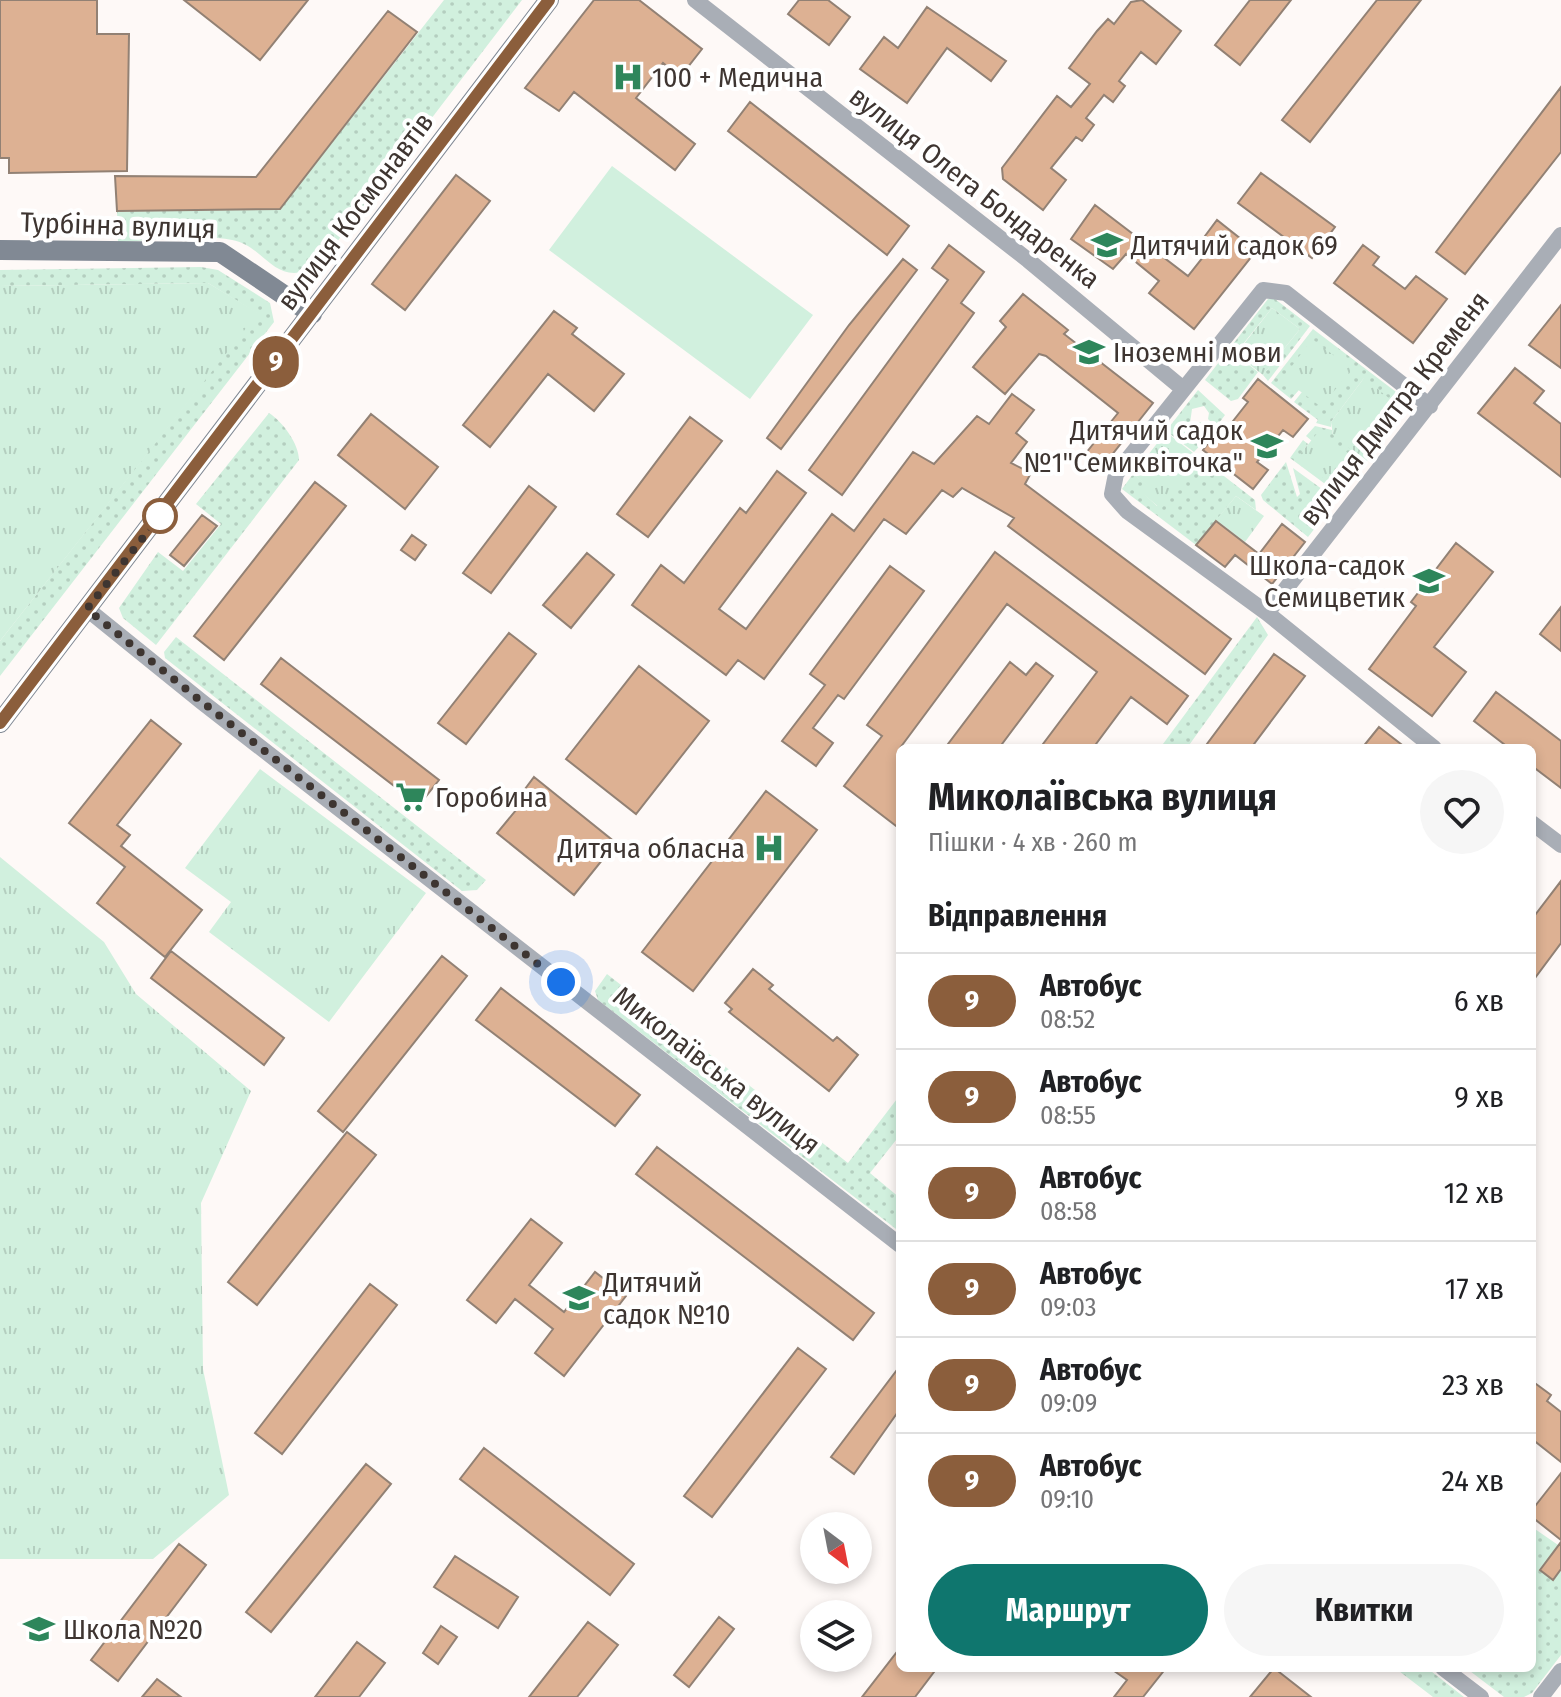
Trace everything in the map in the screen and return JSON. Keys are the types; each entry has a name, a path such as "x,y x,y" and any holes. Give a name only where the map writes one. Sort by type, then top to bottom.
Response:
{"main road":[{"name":"вулиця Космонавтів","path":"0,723 549,0"},
{"name":"Турбінна вулиця","path":"0,250 220,252 312,314"}],"street":[{"name":"вулиця Олега Бондаренка","path":"695,0 1028,260 1182,388"},
{"name":"вулиця Дмитра Кременя","path":"1267,613 1561,235"},
{"path":"1429,744 1267,613 1127,511 1112,494 1116,474 1263,290 1274,289 1286,293 1430,406"},
{"name":"Миколаївська вулиця","path":"87,609 225,721 896,1242"},
{"path":"1536,826 1561,845"},
{"path":"1541,1697 1561,1671"},
{"path":"1448,1672 1481,1697"}],"green space":[{"path":"444,0 522,0 320,264 292,273 272,265 244,244 220,238 118,242 117,211 280,209"},
{"path":"612,166 813,315 750,399 549,250"},
{"path":"201,267 218,270 270,303 274,322 0,676 0,641 257,313 208,283 0,286 0,270"},
{"path":"208,283 258,313 0,641 0,286"},
{"path":"1268,299 1275,299 1310,326 1268,381 1263,375 1300,329 1272,308 1235,354 1258,372 1238,399 1231,401 1205,380"},
{"path":"1272,308 1300,329 1263,375 1236,354"},
{"path":"1313,329 1412,404 1340,495 1290,458 1303,440 1308,444 1298,458 1312,441 1306,436 1315,426 1332,430 1333,435 1364,378 1331,422 1331,427 1316,423 1318,420 1294,402 1302,392 1299,390 1291,399 1271,383"},
{"path":"1312,339 1352,369 1321,407 1283,378"},
{"path":"1364,378 1400,407 1360,457 1333,435 1331,422"},
{"path":"1198,390 1225,415 1216,427 1208,419 1209,413 1204,406 1192,409 1190,423 1205,422 1214,430 1194,452 1166,431"},
{"path":"269,413 289,434 299,460 156,645 123,618 119,608 158,552 183,571 221,524 196,504"},
{"path":"1319,431 1361,463 1339,490 1297,458"},
{"path":"1166,432 1193,453 1198,461 1161,509 1142,493 1148,486 1133,474"},
{"path":"1198,456 1255,500 1256,510 1236,496 1196,545 1122,489 1133,474 1149,486 1143,493 1157,506 1198,462"},
{"path":"1286,462 1297,497 1300,494 1293,468 1337,500 1308,537 1261,495"},
{"path":"1236,496 1264,516 1245,542 1216,520"},
{"path":"1257,617 1268,635 1190,744 1163,744"},
{"path":"176,637 486,880 477,890 462,891 165,658 164,652"},
{"path":"260,769 426,893 329,1022 209,932 231,902 185,868"},
{"path":"0,857 104,942 136,994 251,1091 201,1203 203,1369 229,1495 153,1559 0,1559"},
{"path":"607,974 848,1163 896,1100 896,1140 870,1173 896,1195 896,1229 598,1000 595,991"},
{"path":"1536,1530 1561,1547 1561,1655 1532,1693 1524,1697 1504,1697 1471,1672 1536,1672"},
{"path":"1400,1672 1432,1672 1464,1697 1433,1697"}],"building":[{"path":"0,0 97,0 97,34 129,34 127,171 9,173 9,158 0,158"},
{"path":"184,0 308,0 260,60"},
{"path":"594,0 639,0 702,49 680,77 663,63 636,98 695,144 675,170 574,92 559,111 525,88"},
{"path":"799,0 828,0 850,17 829,45 788,14"},
{"path":"1142,0 1181,31 1156,64 1141,52 1119,81 1125,86 1113,102 1104,95 1086,118 1094,125 1082,141 1076,137 1051,168 1066,180 1043,210 1003,179 1002,168 1057,96 1071,107 1090,84 1069,68 1097,31 1108,19 1114,24 1131,2"},
{"path":"1250,0 1291,0 1240,65 1215,45"},
{"path":"1377,0 1421,0 1310,142 1282,120"},
{"path":"927,7 1006,61 991,81 947,48 907,103 860,69 884,37 898,48"},
{"path":"388,11 417,32 280,209 117,211 115,176 256,177"},
{"path":"1561,87 1561,152 1465,274 1436,252"},
{"path":"750,102 909,226 887,255 728,131"},
{"path":"1261,173 1335,227 1312,258 1238,203"},
{"path":"456,175 490,201 405,310 372,284"},
{"path":"1095,205 1188,276 1211,247 1202,240 1217,220 1256,251 1194,329 1149,293 1159,281 1126,254 1113,269 1071,239"},
{"path":"949,245 984,272 961,303 974,313 842,495 809,470 948,280 932,268"},
{"path":"1363,245 1379,257 1373,265 1405,289 1416,276 1447,299 1413,343 1334,283"},
{"path":"903,259 917,270 781,449 767,438 849,325"},
{"path":"1023,294 1068,330 1064,334 1153,403 1103,466 1086,453 1118,413 1046,356 1039,354 1005,394 973,367 1006,327 1000,321"},
{"path":"1561,305 1561,368 1529,345"},
{"path":"554,311 577,328 572,334 624,374 594,411 548,374 490,447 463,425"},
{"path":"1515,368 1544,391 1534,403 1561,424 1561,477 1478,413"},
{"path":"1258,379 1308,419 1293,437 1283,430 1257,462 1268,470 1253,489 1203,450 1218,431 1222,435 1248,402 1243,398"},
{"path":"1012,394 1034,410 1016,433 1027,442 1011,463 1031,473 1025,484 1231,639 1205,674 1008,526 1014,518 962,488 953,497 942,490 906,534 884,519 764,679 738,660 726,675 632,605 661,565 684,583 740,508 746,513 777,471 806,493 719,609 746,629 832,514 854,531 913,452 934,464 977,416 989,424"},
{"path":"371,414 438,467 405,509 338,455"},
{"path":"690,417 722,441 648,537 617,514"},
{"path":"315,482 346,506 224,660 194,636"},
{"path":"529,486 556,507 491,593 463,573"},
{"path":"202,515 217,526 184,566 170,555"},
{"path":"1216,521 1259,554 1282,524 1305,542 1272,584 1235,555 1225,567 1196,545"},
{"path":"412,535 426,545 415,560 401,550"},
{"path":"1456,543 1493,572 1434,647 1466,672 1432,716 1369,669 1416,606 1411,602"},
{"path":"995,552 1188,696 1167,724 1131,697 1096,744 1043,744 1097,672 1007,604 903,744 896,744 896,826 844,786 882,736 867,725"},
{"path":"587,553 614,575 571,628 543,605"},
{"path":"890,566 924,591 844,699 838,695 813,728 833,743 816,766 782,741 825,685 810,674"},
{"path":"1561,607 1561,651 1540,634"},
{"path":"509,633 536,654 466,744 438,723"},
{"path":"1274,654 1305,676 1254,744 1207,744"},
{"path":"281,658 439,780 419,805 261,684"},
{"path":"1010,662 1026,675 1036,663 1053,676 1002,744 948,744"},
{"path":"639,666 709,721 636,814 566,759"},
{"path":"1496,692 1561,741 1561,788 1536,769 1536,744 1504,744 1474,721"},
{"path":"151,720 181,744 117,825 130,835 121,846 202,910 165,957 97,903 125,867 69,823"},
{"path":"1379,727 1401,744 1365,744"},
{"path":"534,777 616,843 574,895 497,833 527,797 522,793"},
{"path":"766,791 817,830 693,991 642,952"},
{"path":"1561,881 1561,943 1536,977 1536,914"},
{"path":"171,951 284,1038 264,1065 151,978"},
{"path":"442,956 467,976 343,1132 318,1111"},
{"path":"753,969 773,985 769,989 833,1041 837,1037 858,1055 829,1091 729,1012 732,1009 725,1003"},
{"path":"501,988 640,1095 615,1126 476,1020"},
{"path":"347,1132 376,1155 257,1305 228,1282"},
{"path":"657,1147 874,1313 853,1340 636,1174"},
{"path":"531,1219 562,1243 529,1285 564,1312 595,1272 626,1296 564,1376 535,1353 553,1329 515,1299 496,1323 467,1300"},
{"path":"370,1284 397,1305 282,1454 255,1433"},
{"path":"798,1348 826,1369 712,1517 684,1496"},
{"path":"896,1371 896,1415 854,1474 831,1457"},
{"path":"1536,1384 1551,1395 1547,1401 1561,1412 1561,1462 1536,1442"},
{"path":"484,1448 634,1564 610,1595 460,1479"},
{"path":"366,1464 391,1484 271,1632 246,1612"},
{"path":"1561,1473 1561,1540 1536,1520 1536,1505"},
{"path":"1561,1542 1561,1569 1553,1580 1540,1570"},
{"path":"179,1544 206,1565 118,1681 91,1660"},
{"path":"455,1556 518,1597 498,1628 434,1587"},
{"path":"719,1617 734,1629 689,1687 674,1675"},
{"path":"588,1622 618,1645 577,1697 529,1697"},
{"path":"441,1626 457,1637 438,1664 423,1653"},
{"path":"357,1642 385,1663 359,1697 315,1697"},
{"path":"896,1653 896,1672 934,1672 915,1697 862,1697"},
{"path":"1116,1672 1163,1672 1143,1697 1114,1697 1127,1680"},
{"path":"1271,1672 1279,1672 1311,1697 1250,1697"},
{"path":"157,1679 181,1697 142,1697"}],"bus line":[{"name":"9","path":"0,723 549,0"}],"place":[{"name":"100 + Медична","path":"628,77"},
{"name":"Дитячий садок 69","path":"1107,245"},
{"name":"Іноземні мови","path":"1089,352"},
{"name":"Дитячий садок №1\"Семиквіточка\"","path":"1267,446"},
{"name":"Школа-садок Семицветик","path":"1429,581"},
{"name":"Горобина","path":"411,797"},
{"name":"Дитяча обласна","path":"769,848"},
{"name":"Дитячий садок №10","path":"579,1298"},
{"name":"Школа №20","path":"39,1629"}],"route":[{"path":"160,516 87,609 561,982"}]}
